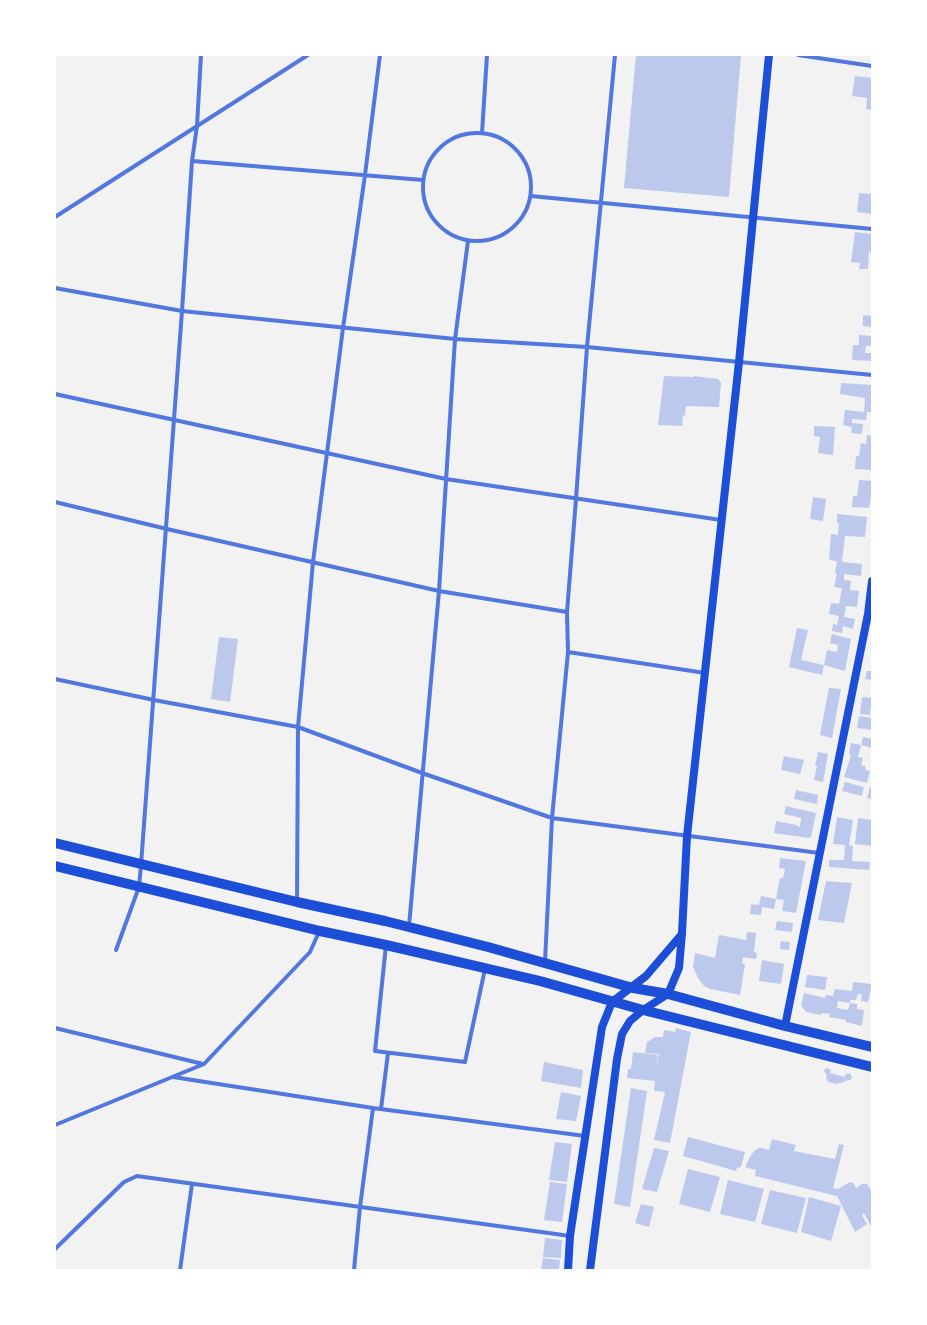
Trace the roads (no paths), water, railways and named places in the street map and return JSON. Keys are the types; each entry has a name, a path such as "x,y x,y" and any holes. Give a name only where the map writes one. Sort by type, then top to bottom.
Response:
{"main road":[{"path":"590,1270 620,1040 630,1021 642,1010 668,994 679,968 687,836 739,362 769,55"},
{"path":"785,1026 866,621 872,581"},
{"path":"55,843 297,902 384,921 545,962 633,988 668,994 785,1026 872,1047"},
{"path":"55,866 540,981 642,1010 872,1067"},
{"path":"568,1270 570,1236 602,1027 612,1002 633,988 646,976 682,933"}],"street":[{"path":"116,950 139,887 167,529 192,161 197,126 201,55"},
{"path":"55,218 308,55"},
{"path":"297,902 298,727 313,562 342,328 365,175 380,55"},
{"path":"482,133 487,55"},
{"path":"545,962 552,818 568,652 567,612 587,347 615,55"},
{"path":"798,55 872,66"},
{"path":"482,133 496,136 510,143 520,154 528,166 531,181 531,196 527,209 519,221 509,231 489,240 468,241 454,237 442,229 433,219 424,200 423,180 427,166 434,154 443,144 468,134 482,133"},
{"path":"192,161 423,180"},
{"path":"531,196 872,229"},
{"path":"409,928 439,591 455,340 468,241"},
{"path":"55,288 182,311 455,340 587,347 872,375"},
{"path":"55,394 446,479 721,520"},
{"path":"55,502 439,591 567,612"},
{"path":"568,652 705,673"},
{"path":"55,679 154,700 298,727 422,773 552,818 819,853"},
{"path":"55,1125 204,1064 310,952 320,930"},
{"path":"386,945 375,1051 465,1062 485,969"},
{"path":"55,1028 204,1064"},
{"path":"381,1108 388,1053"},
{"path":"173,1077 373,1108 585,1136"},
{"path":"354,1270 360,1207 373,1108"},
{"path":"55,1250 124,1182 137,1176 570,1236"},
{"path":"180,1270 192,1184"}]}
